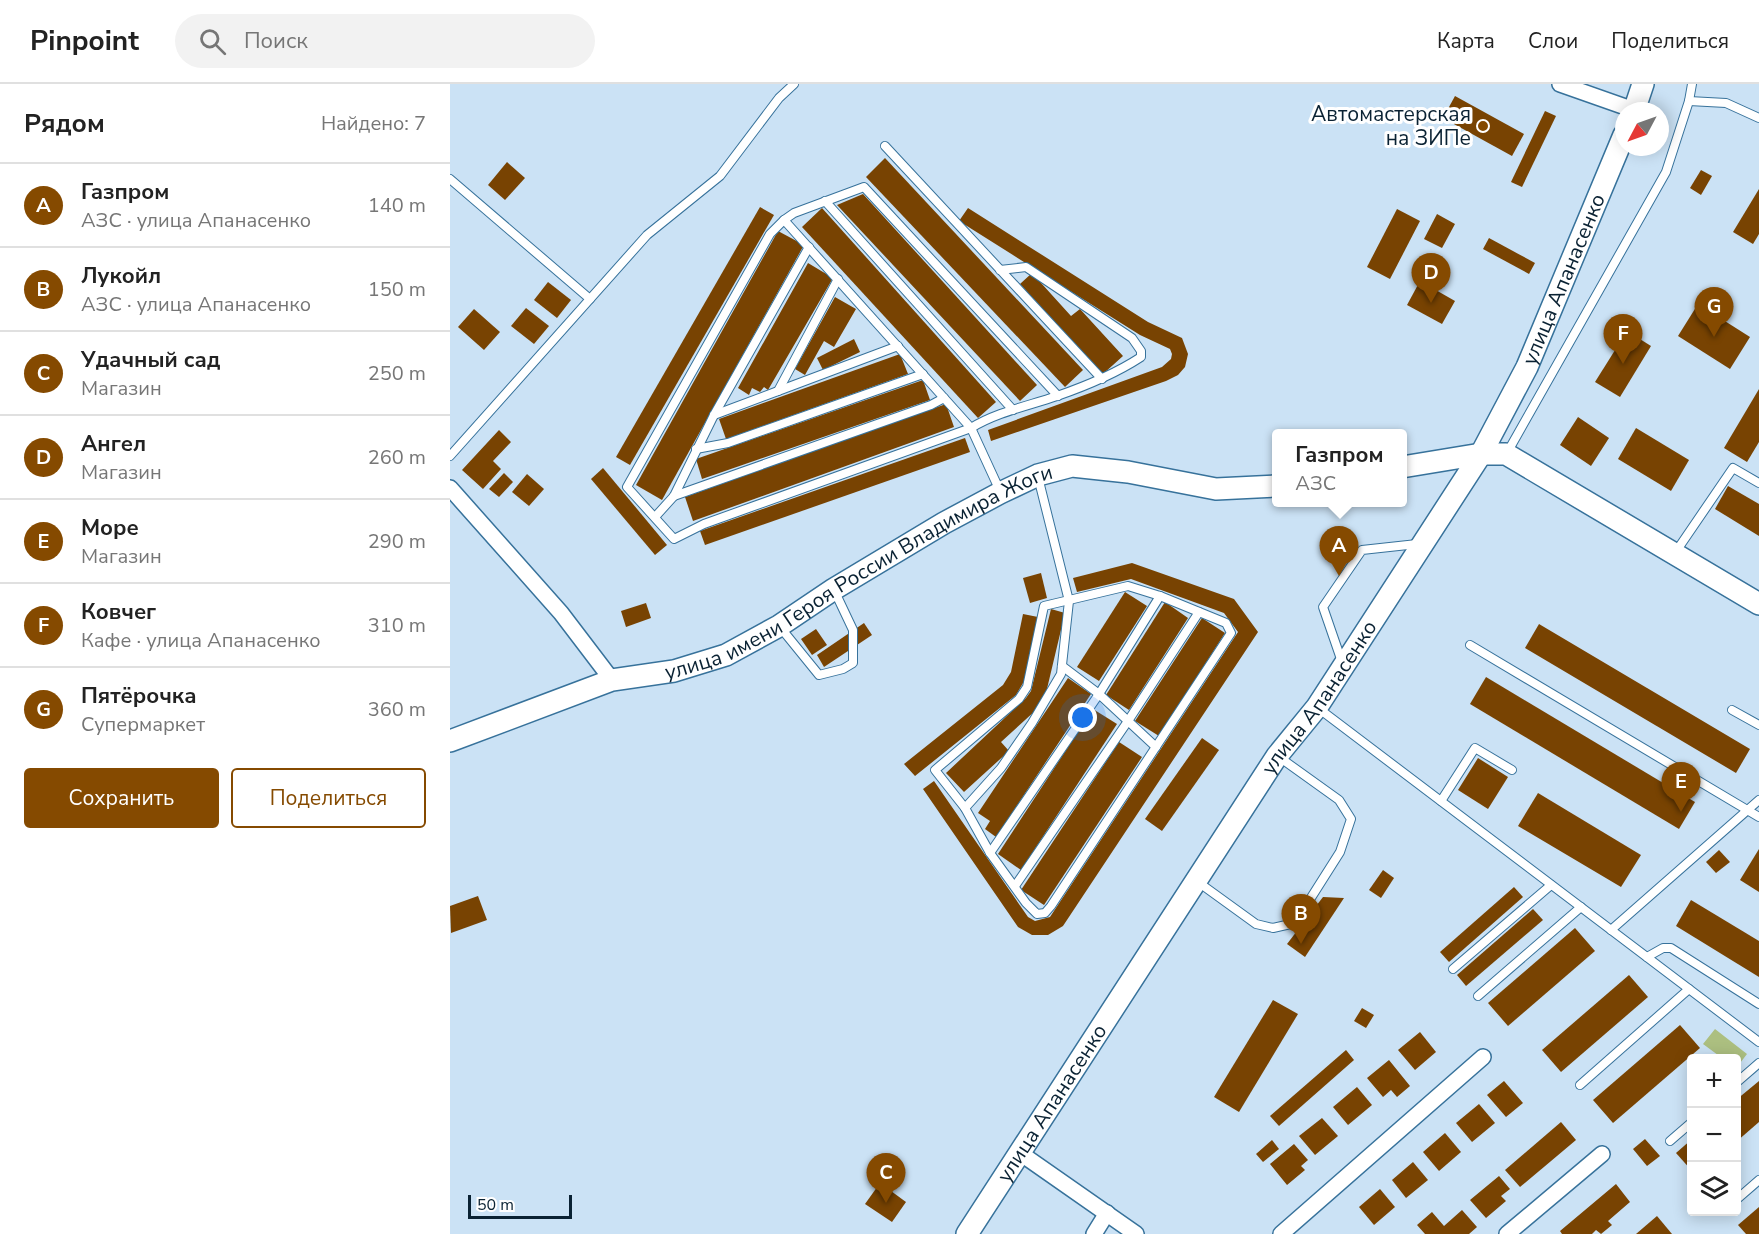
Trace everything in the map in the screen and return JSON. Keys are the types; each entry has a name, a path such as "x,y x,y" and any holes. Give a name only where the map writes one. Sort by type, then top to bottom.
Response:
{"main road":[{"path":"1637,102 1643,84"},
{"name":"улица Апанасенко","path":"967,1234 1277,756 1317,707 1481,454 1527,367 1615,156"},
{"path":"1407,466 1481,454 1506,454 1759,604"},
{"name":"улица имени Героя России Владимира Жоги","path":"450,741 612,680 674,671 726,655 779,626 944,524 1038,475 1072,466 1128,472 1216,489 1272,486"}],"street":[{"path":"1560,84 1580,88 1615,102"},
{"path":"450,488 561,613 612,680"},
{"path":"1281,1234 1483,1057"},
{"path":"1020,1153 1136,1234"},
{"path":"1507,1234 1602,1154"},
{"path":"1094,1234 1107,1213"}],"lane":[{"path":"450,456 647,235 720,176 779,98 794,84"},
{"path":"1506,454 1666,172 1692,84"},
{"path":"1689,100 1726,103 1759,118"},
{"path":"885,146 1102,379"},
{"path":"450,179 590,299"},
{"path":"1000,270 1026,267 1132,338 1141,351 1141,357 1102,379 1058,396 988,418 971,428 704,524 674,539 627,487 770,234 794,213 864,188 1058,396"},
{"path":"825,201 1013,410"},
{"path":"784,220 971,428 1000,493"},
{"path":"655,517 674,496 714,415 809,247"},
{"path":"778,392 838,279"},
{"path":"714,415 898,346"},
{"path":"696,449 728,443 922,374"},
{"path":"674,496 931,405 944,398"},
{"path":"1675,553 1733,468 1759,483"},
{"path":"965,808 1001,768 1032,723 1061,674 1069,601 1038,475"},
{"path":"1343,667 1323,607 1362,550 1422,544"},
{"path":"1128,586 1160,596 1226,623 1231,633 1045,913 1037,914 1026,903 990,853 965,808 935,770 1019,699 1027,687 1044,606 1069,601 1128,586"},
{"path":"779,626 819,675 843,669 854,663 853,630 834,590"},
{"path":"990,853 1099,694 1160,596"},
{"path":"1015,886 1128,722 1199,612"},
{"path":"1470,645 1759,817"},
{"path":"1062,666 1099,694 1156,747"},
{"path":"1317,707 1759,1042"},
{"path":"1732,710 1759,725"},
{"path":"1442,801 1475,748 1512,770"},
{"path":"1197,880 1256,924 1273,928 1295,923 1340,852 1351,819 1338,800 1277,756"},
{"path":"1611,930 1759,800"},
{"path":"1453,969 1551,885"},
{"path":"1478,996 1581,907"},
{"path":"1647,957 1662,948 1671,948 1759,1004"},
{"path":"1580,1085 1689,989"},
{"path":"1741,1079 1759,1063"},
{"path":"1671,1141 1687,1127"},
{"path":"1741,1196 1759,1180"}],"green space":[{"path":"1715,1029 1747,1054 1741,1062 1741,1054 1717,1054 1703,1044"}],"building":[{"name":"Автомастерская на ЗИПе","path":"1455,96 1524,134 1512,156 1443,118"},
{"path":"1545,111 1556,116 1522,187 1511,182"},
{"path":"885,158 1083,370 1065,387 866,177"},
{"path":"507,162 525,178 505,200 488,185"},
{"path":"1701,170 1712,176 1701,195 1690,188"},
{"path":"1759,189 1759,234 1753,244 1733,232"},
{"path":"863,194 1037,385 1020,401 837,205"},
{"path":"760,207 774,215 630,465 616,457"},
{"path":"822,208 996,402 978,418 802,227"},
{"path":"968,208 1148,322 1182,338 1188,354 1185,367 1178,375 1166,381 991,441 988,430 1162,367 1171,359 1172,354 1170,349 1140,335 959,221"},
{"path":"1397,209 1420,221 1390,279 1367,267"},
{"path":"1437,214 1455,224 1442,248 1424,239"},
{"path":"778,231 804,245 662,500 636,485"},
{"path":"1489,238 1535,263 1529,274 1483,249"},
{"path":"808,263 833,278 768,390 764,387 760,392 752,388 749,395 738,388"},
{"path":"1032,273 1071,316 1080,309 1123,356 1103,374 1020,284"},
{"path":"1420,281 1455,301 1442,324 1407,305"},
{"path":"548,282 571,300 557,318 534,300"},
{"path":"835,297 856,309 834,347 824,341 805,375 795,369"},
{"path":"1698,304 1750,337 1730,369 1678,336"},
{"path":"526,308 549,326 534,344 511,326"},
{"path":"474,309 500,332 484,350 458,327"},
{"path":"1627,331 1651,346 1620,397 1595,382"},
{"path":"854,339 860,352 823,370 817,358"},
{"path":"900,354 908,374 726,439 719,419"},
{"path":"923,380 930,400 702,479 696,459"},
{"path":"1759,389 1759,442 1747,462 1724,448"},
{"path":"946,404 954,427 693,521 685,497"},
{"path":"1578,417 1609,438 1591,466 1560,445"},
{"path":"1636,428 1689,460 1671,491 1618,459"},
{"path":"499,430 511,442 493,461 501,469 483,489 462,470"},
{"path":"965,438 970,452 705,545 700,531"},
{"path":"603,468 667,545 655,555 591,479"},
{"path":"504,473 513,482 499,497 489,489"},
{"path":"527,474 544,489 529,506 512,492"},
{"path":"1728,486 1759,504 1759,536 1715,509"},
{"path":"1132,563 1234,599 1258,632 1063,926 1048,935 1032,935 1018,927 923,789 934,781 1028,917 1035,921 1050,917 1238,632 1224,613 1131,579 1077,592 1073,578"},
{"path":"1041,573 1047,598 1030,603 1023,578"},
{"path":"1125,592 1147,606 1099,681 1077,667"},
{"path":"1165,602 1188,618 1129,710 1106,695"},
{"path":"646,603 651,618 626,627 621,611"},
{"path":"1051,609 1065,613 1046,693 1036,710 1001,742 1009,751 964,792 946,773 1031,691"},
{"path":"1023,614 1038,617 1026,678 1016,695 915,776 904,764 1003,685 1011,672"},
{"path":"1202,618 1225,633 1159,736 1135,721"},
{"path":"864,623 872,635 824,667 817,655"},
{"path":"1539,624 1750,749 1736,773 1525,648"},
{"path":"816,629 827,645 812,655 801,639"},
{"path":"1486,677 1695,802 1679,829 1470,704"},
{"path":"1068,678 1091,694 996,837 985,829 990,821 978,813"},
{"path":"1093,709 1117,724 1021,870 998,854"},
{"path":"1202,738 1219,750 1162,831 1145,819"},
{"path":"1119,742 1142,757 1044,905 1021,890"},
{"path":"1478,758 1508,777 1488,809 1458,790"},
{"path":"1538,793 1641,855 1621,887 1518,826"},
{"path":"1759,849 1759,892 1740,880"},
{"path":"1719,850 1730,862 1716,873 1706,862"},
{"path":"1383,870 1394,878 1381,898 1369,890"},
{"path":"1514,887 1523,897 1449,962 1440,952"},
{"path":"478,896 487,920 451,933 450,906"},
{"path":"1323,897 1344,898 1305,957 1287,944"},
{"path":"1691,900 1759,941 1759,977 1676,926"},
{"path":"1533,909 1543,920 1466,986 1457,975"},
{"path":"1575,928 1595,951 1508,1026 1488,1003"},
{"path":"1629,975 1648,997 1561,1072 1542,1050"},
{"path":"1273,1000 1298,1014 1239,1112 1214,1097"},
{"path":"1362,1008 1374,1015 1366,1028 1354,1021"},
{"path":"1680,1025 1700,1048 1693,1054 1687,1054 1687,1059 1613,1123 1593,1100"},
{"path":"1420,1032 1436,1052 1415,1070 1398,1050"},
{"path":"1346,1050 1354,1060 1279,1126 1270,1116"},
{"path":"1389,1060 1410,1086 1397,1097 1391,1090 1383,1097 1367,1078"},
{"path":"1504,1081 1523,1103 1506,1117 1487,1095"},
{"path":"1759,1081 1759,1122 1741,1138 1741,1108 1741,1096"},
{"path":"1357,1087 1372,1105 1348,1125 1333,1107"},
{"path":"1479,1104 1495,1123 1472,1142 1456,1123"},
{"path":"1322,1118 1338,1136 1315,1155 1299,1136"},
{"path":"1561,1122 1576,1140 1520,1187 1505,1170"},
{"path":"1445,1133 1461,1152 1439,1171 1423,1152"},
{"path":"1645,1139 1660,1156 1647,1166 1633,1149"},
{"path":"1272,1140 1279,1149 1263,1162 1256,1154"},
{"path":"1687,1143 1687,1165 1676,1153"},
{"path":"1294,1144 1308,1160 1301,1166 1305,1170 1287,1185 1270,1164"},
{"path":"1413,1162 1428,1180 1406,1198 1392,1180"},
{"path":"1499,1176 1510,1189 1501,1196 1506,1201 1486,1218 1470,1200"},
{"path":"880,1183 906,1202 892,1222 865,1204"},
{"path":"1616,1184 1630,1202 1608,1221 1612,1225 1601,1234 1596,1230 1592,1234 1562,1234 1560,1231"},
{"path":"1380,1189 1395,1207 1374,1225 1359,1207"},
{"path":"1759,1207 1759,1234 1746,1234 1738,1225"},
{"path":"1462,1210 1477,1227 1469,1234 1425,1234 1417,1225 1432,1212 1444,1226"},
{"path":"1657,1216 1672,1234 1636,1234"}],"place":[{"name":"Автомастерская на ЗИПе","path":"1483,126"},
{"name":"Ангел","path":"1431,303"},
{"name":"Пятёрочка","path":"1714,337"},
{"name":"Ковчег","path":"1623,364"},
{"name":"Газпром","path":"1339,576"},
{"name":"Море","path":"1681,812"},
{"name":"Лукойл","path":"1301,944"},
{"name":"Удачный сад","path":"886,1203"}]}
